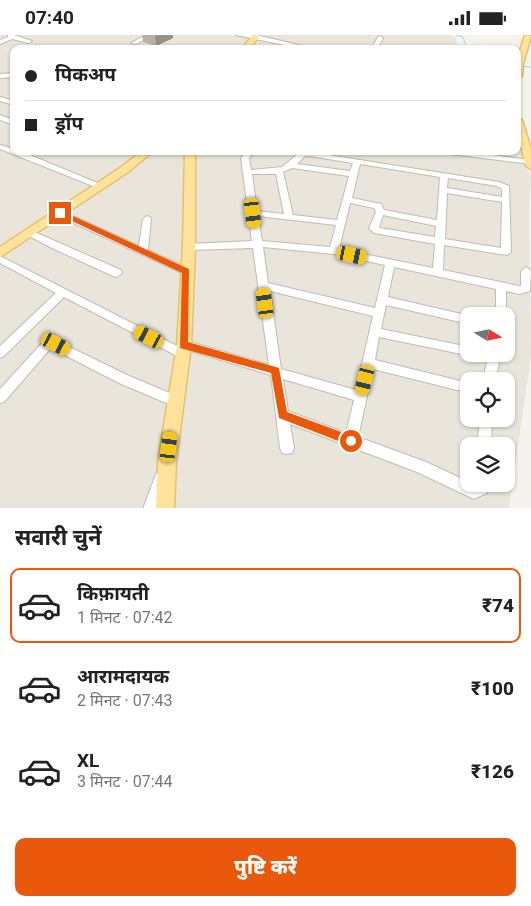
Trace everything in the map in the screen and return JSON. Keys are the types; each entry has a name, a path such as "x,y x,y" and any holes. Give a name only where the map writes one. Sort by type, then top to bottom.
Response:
{"main road":[{"path":"521,57 528,35"},
{"path":"521,131 530,164"},
{"path":"0,253 142,155"},
{"path":"165,508 167,462 183,350 186,271 189,247 190,155"}],"street":[{"path":"134,43 150,35"},
{"path":"239,35 295,45"},
{"path":"258,37 282,35"},
{"path":"0,42 11,36 29,41"},
{"path":"376,45 380,38"},
{"path":"20,155 101,185"},
{"path":"248,155 245,159 256,245 287,448"},
{"path":"248,172 279,171 293,166 305,155"},
{"path":"313,155 504,186 507,190 506,252 375,230 380,212 378,206 346,200"},
{"path":"469,155 530,164"},
{"path":"334,251 357,161"},
{"path":"293,166 353,174"},
{"path":"279,171 289,217"},
{"path":"438,273 444,175"},
{"path":"443,190 506,200"},
{"path":"380,212 441,224"},
{"path":"60,213 186,271"},
{"path":"253,213 340,223"},
{"path":"143,251 147,219"},
{"path":"30,233 117,273"},
{"path":"189,247 270,244 334,251 524,290 526,288 526,271"},
{"path":"0,259 183,350 275,371 361,397"},
{"path":"351,441 390,263"},
{"path":"263,286 379,313"},
{"path":"501,286 501,307"},
{"path":"0,353 63,292"},
{"path":"382,300 460,319"},
{"path":"375,332 460,350"},
{"path":"0,398 51,343 123,379 175,401"},
{"path":"369,363 460,385"},
{"path":"282,415 421,467 460,485"},
{"path":"150,508 167,462"}],"shaded area":[{"path":"0,35 450,35 456,38 457,45 10,45 10,155 521,155 521,148 531,178 529,203 531,356 515,467 515,437 460,437 460,492 511,492 509,508 0,508"}],"waterway":[{"path":"456,35 463,37 466,45"},
{"path":"521,66 531,67"}],"route":[{"path":"60,213 186,271 184,345 275,371 282,415 351,441"}]}
